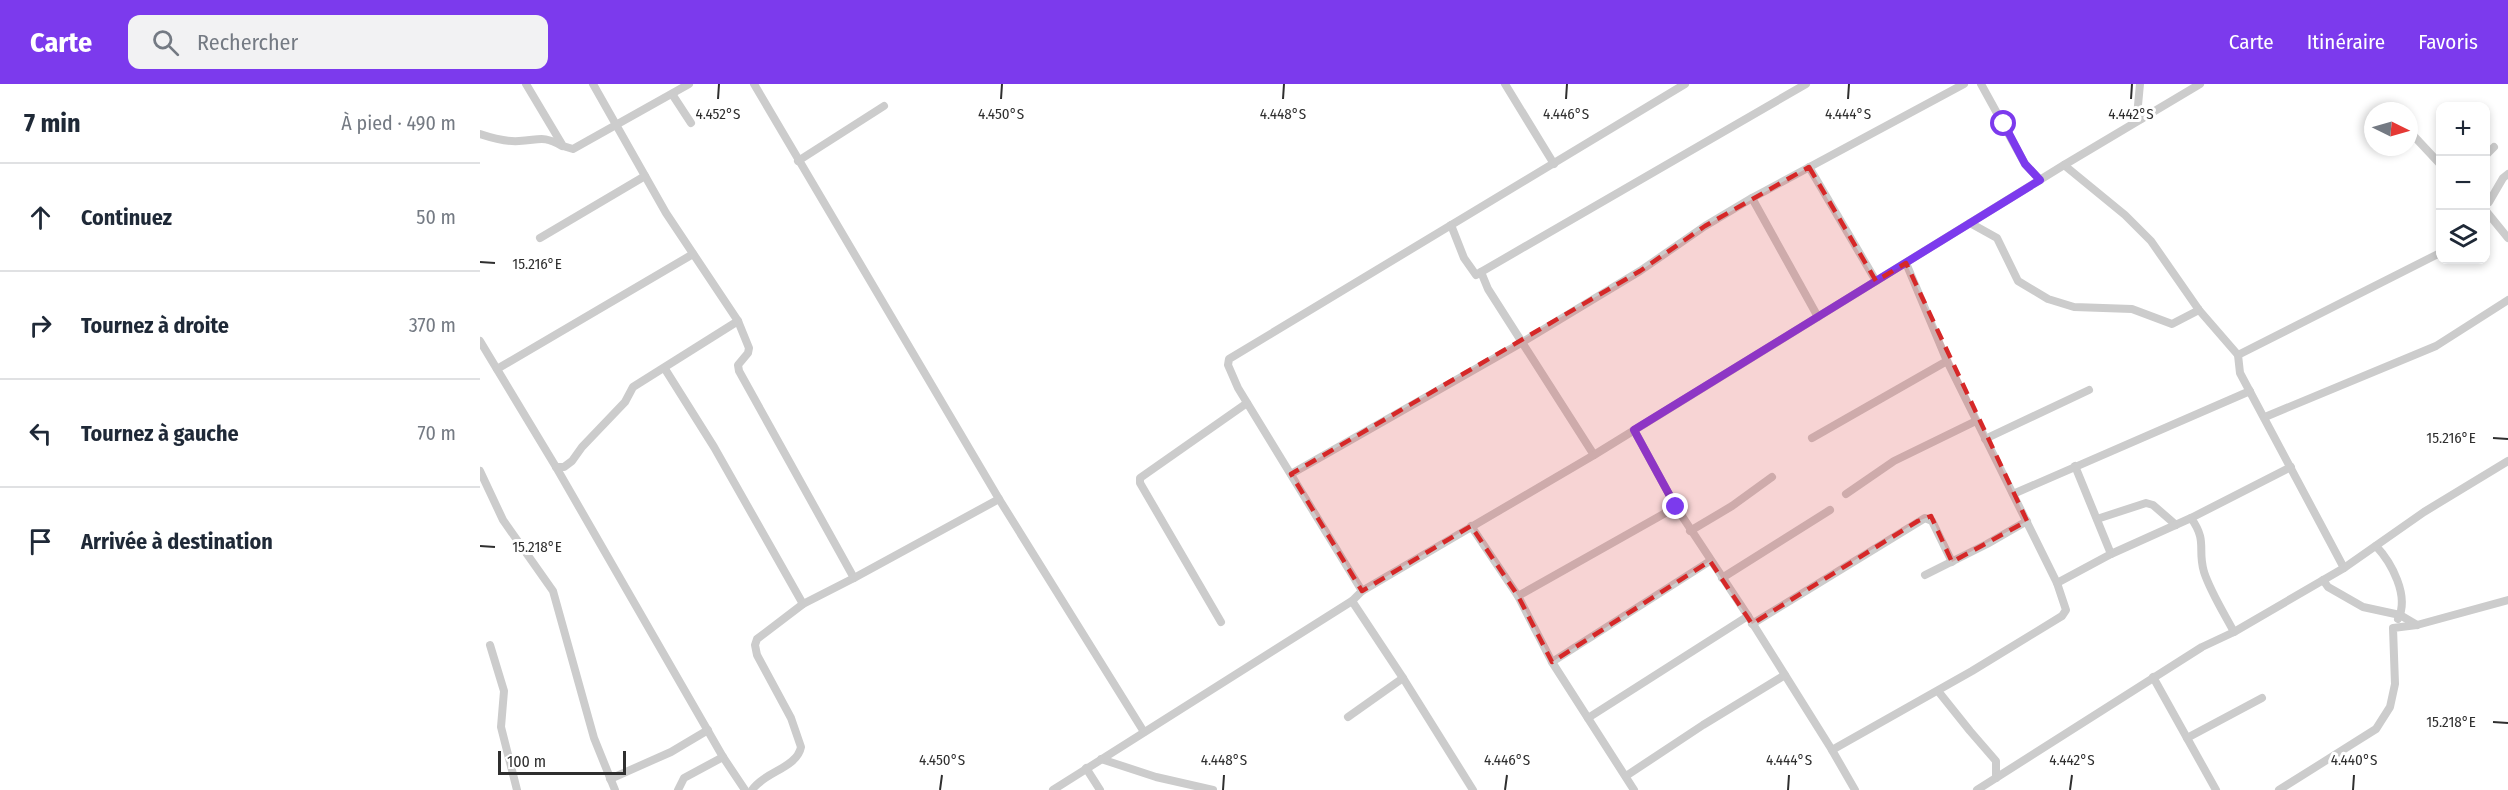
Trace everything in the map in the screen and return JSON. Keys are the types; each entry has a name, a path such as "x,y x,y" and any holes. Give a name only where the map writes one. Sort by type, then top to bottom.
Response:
{"street":[{"path":"526,84 563,146"},
{"path":"593,84 645,176 738,321 749,348 748,353 738,365 742,379 855,578"},
{"path":"480,134 498,139 520,141 541,137 573,149 689,84"},
{"path":"754,84 999,499 1144,732"},
{"path":"1505,84 1554,164"},
{"path":"1362,591 1247,403 1228,365 1230,357 1685,84"},
{"path":"1451,225 1469,267 1476,275 1806,84"},
{"path":"1292,474 1521,343 1640,271 1705,226 1752,198 1964,84"},
{"path":"1981,84 2025,164 2040,180"},
{"path":"2140,84 2137,116 2141,119"},
{"path":"1053,790 1352,601 1362,591 1594,455 2064,165 2200,84"},
{"path":"672,94 692,123"},
{"path":"798,161 884,106"},
{"path":"2418,140 2436,160"},
{"path":"2490,150 2494,147"},
{"path":"2064,165 2140,228 2199,310 2238,355 2240,373 2344,568"},
{"path":"1809,167 1876,281"},
{"path":"2490,203 2503,178 2508,174"},
{"path":"540,238 645,176"},
{"path":"1752,198 1818,317"},
{"path":"2488,210 2508,238"},
{"path":"1970,223 1997,238 2018,281 2064,305 2114,310 2126,308 2172,324 2199,310"},
{"path":"497,369 693,254"},
{"path":"2238,355 2436,256"},
{"path":"1832,750 1938,691 2066,613 2058,584 1947,361 1906,263"},
{"path":"1481,272 1488,289 1521,343 1594,455"},
{"path":"2265,417 2436,346 2508,300"},
{"path":"556,467 564,467 572,461 582,447 625,402 633,387 738,321"},
{"path":"480,341 556,467 723,757 745,790"},
{"path":"1812,438 1947,361"},
{"path":"665,369 714,447 803,604"},
{"path":"1985,439 2089,390"},
{"path":"2013,494 2250,391"},
{"path":"1221,622 1140,483 1143,474 1247,403"},
{"path":"1846,494 1894,461 1976,422"},
{"path":"1634,430 1690,531 1750,620 1855,790"},
{"path":"1977,790 2202,647 2234,632 2344,568 2424,512 2508,461"},
{"path":"2074,466 2111,554"},
{"path":"2058,584 2111,554 2191,518 2290,467"},
{"path":"480,471 503,520 553,591 594,738 615,790"},
{"path":"1690,531 1732,506 1772,477"},
{"path":"752,790 761,780 796,758 801,751 801,743 791,718 759,661 754,645 757,639 803,604 999,499"},
{"path":"2097,519 2146,503 2153,505 2176,525"},
{"path":"1518,596 1676,507"},
{"path":"1722,578 1830,510"},
{"path":"1588,718 1925,518 1932,520 1952,562"},
{"path":"2191,518 2202,536 2202,560 2205,573 2234,632"},
{"path":"1925,575 2027,521"},
{"path":"1471,526 1518,596 1552,662 1635,790"},
{"path":"2279,790 2376,729 2390,707 2396,684 2392,628 2400,615 2402,602 2389,562 2376,546"},
{"path":"1552,662 1710,561"},
{"path":"2323,580 2328,587 2363,607 2400,615 2417,625"},
{"path":"2392,628 2417,625 2508,600"},
{"path":"1352,601 1473,790"},
{"path":"490,645 504,692 501,728 517,790"},
{"path":"1626,776 1785,675"},
{"path":"2153,677 2216,790"},
{"path":"1348,717 1403,678"},
{"path":"1938,691 1996,761 1996,778"},
{"path":"2187,738 2262,698"},
{"path":"610,779 672,752 708,730"},
{"path":"678,790 684,777 723,757"},
{"path":"1101,759 1156,777 1213,790"},
{"path":"1086,768 1100,790"}],"highlighted area":[{"path":"1809,167 1876,281 1906,263 2027,521 1952,562 1931,516 1918,521 1752,624 1710,561 1552,662 1518,596 1471,526 1362,591 1291,474 1640,271 1705,226"}],"route":[{"path":"1676,507 1634,430 2040,180 2025,164 2004,124"}]}
